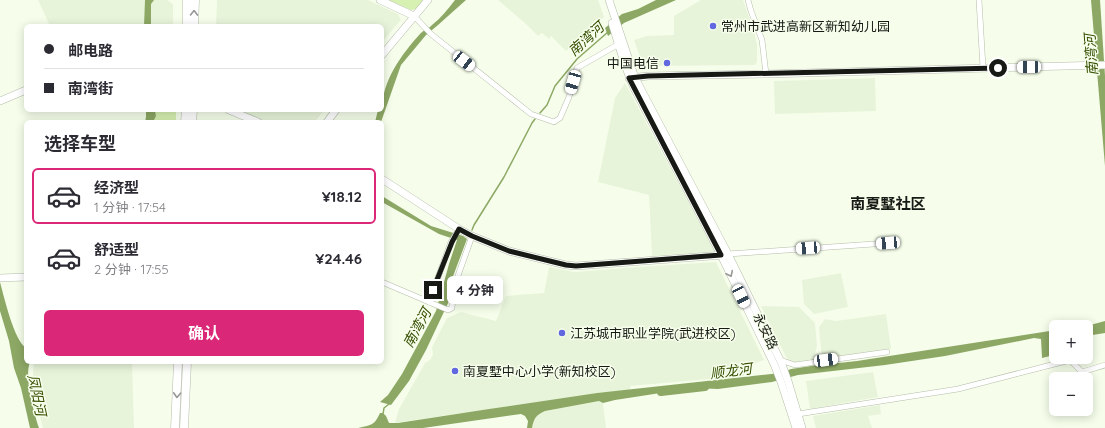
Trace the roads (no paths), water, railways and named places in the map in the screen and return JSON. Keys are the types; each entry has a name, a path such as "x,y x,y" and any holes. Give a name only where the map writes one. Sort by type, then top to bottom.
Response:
{"main road":[{"path":"187,0 187,24"},
{"path":"194,24 195,0"},
{"path":"175,428 178,364"},
{"path":"184,428 187,364"}],"street":[{"path":"380,0 414,16 431,34 531,114 554,122 560,118 569,97 578,68 618,39"},
{"path":"384,53 428,0"},
{"name":"永安路","path":"604,0 632,78 725,254 778,362 785,382"},
{"name":"永安路","path":"609,0 613,22"},
{"path":"748,0 762,40 766,74"},
{"path":"979,0 983,68"},
{"name":"永安路","path":"618,39 632,78"},
{"path":"632,78 648,76 1105,65"},
{"path":"0,101 24,91"},
{"path":"234,112 253,120"},
{"path":"328,120 334,112"},
{"path":"384,180 458,230 509,251 566,265 576,266 888,243"},
{"path":"429,302 458,230"},
{"path":"384,283 448,310 452,308 454,287 472,236"},
{"path":"0,278 24,277"},
{"path":"778,362 795,364 887,352"},
{"path":"798,414 958,389 1070,360 1082,372 1105,365"},
{"path":"785,382 802,428"},
{"path":"785,382 796,428"}],"waterway":[{"name":"南湾河","path":"540,113 547,105 555,86 577,59 608,32"},
{"name":"南湾河","path":"472,230 504,177 535,119"},
{"name":"顺龙河","path":"661,392 705,387"},
{"name":"南湾河","path":"383,414 384,408 389,404"}],"place":[{"name":"常州市武进高新区新知幼儿园","path":"713,26"},
{"name":"中国电信","path":"667,63"},
{"name":"江苏城市职业学院(武进校区)","path":"562,333"},
{"name":"南夏墅中心小学(新知校区)","path":"455,371"}],"district":[{"name":"南夏墅社区","path":"888,204"}],"water label":[{"name":"凤阳河","path":"37,395"}]}
